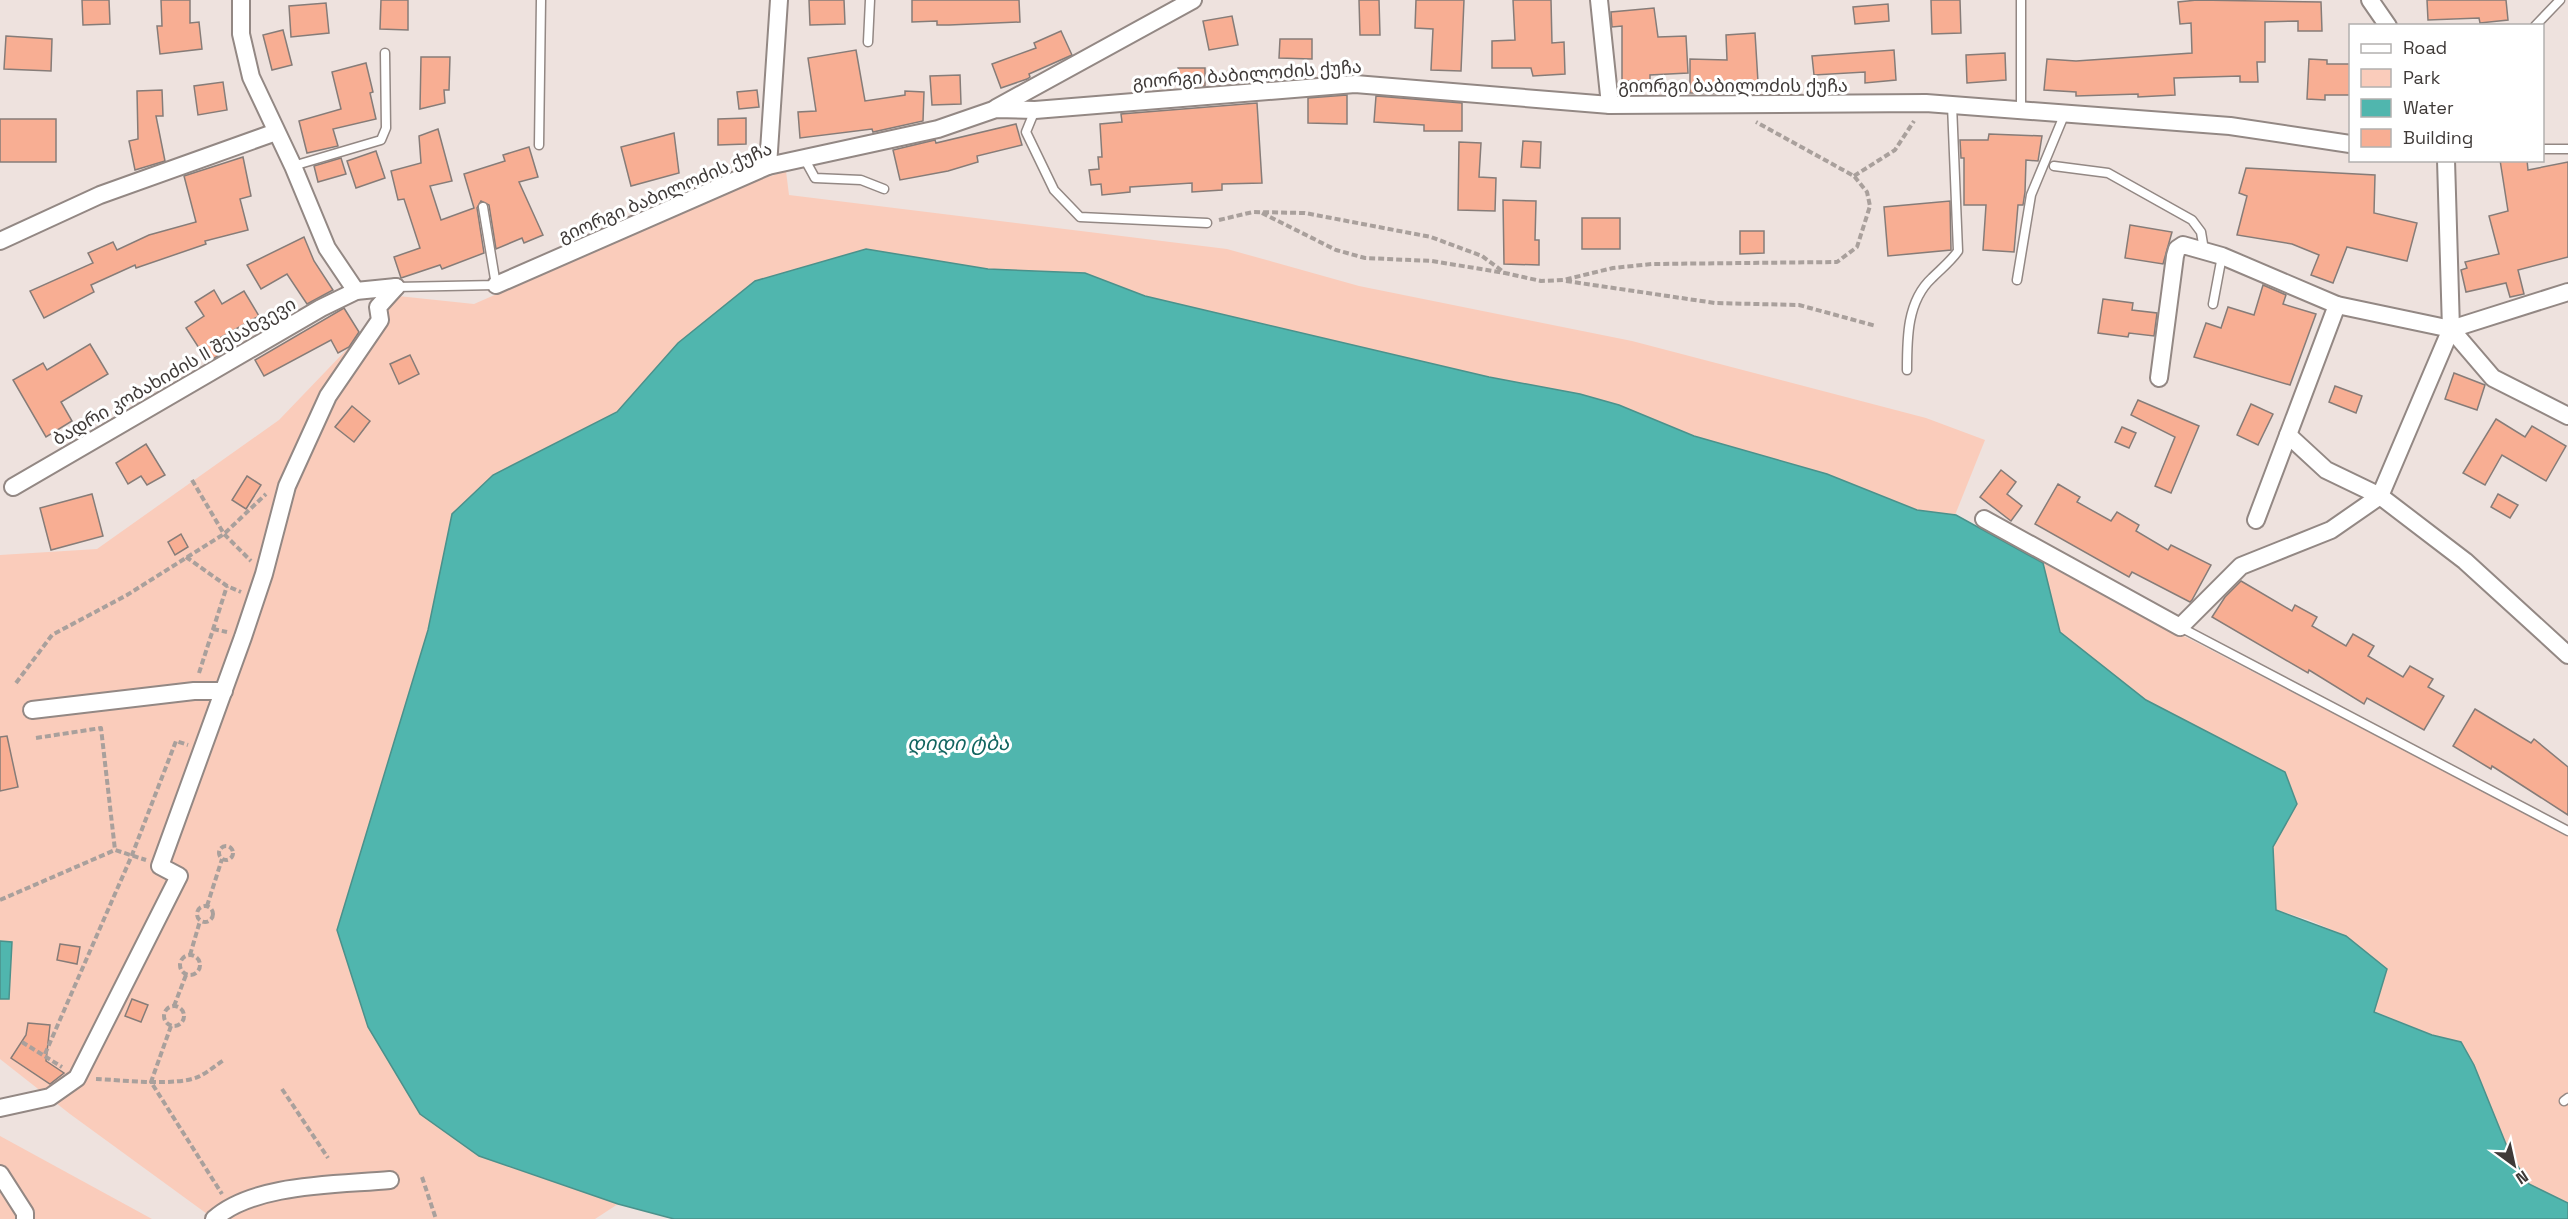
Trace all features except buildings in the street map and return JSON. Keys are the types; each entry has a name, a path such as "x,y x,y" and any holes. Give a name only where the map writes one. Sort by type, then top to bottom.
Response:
{"street":[{"path":"241,0 241,34 251,77 293,166 327,248 356,291"},
{"path":"768,166 779,0"},
{"path":"996,108 1193,0"},
{"path":"1599,0 1610,105"},
{"path":"2370,0 2387,24"},
{"name":"გიორგი ბაბილოძის ქუჩა","path":"496,285 768,166 938,129 996,108 1035,110 1354,84 1610,105 1926,103 2230,126 2349,144"},
{"path":"0,241 100,195 276,132"},
{"path":"1984,519 2180,627 2241,566 2331,530 2380,496 2451,329 2446,162"},
{"path":"2159,378 2177,249 2183,245 2222,256 2337,305 2451,329 2568,292"},
{"path":"0,1108 50,1097 77,1078 179,876 160,866 256,599 287,486 328,396 380,320 378,307 396,288"},
{"name":"გიორგი ბაბილოძის ქუჩა","path":"356,291 396,288"},
{"name":"ბადრი კობახიძის II შესახვევი","path":"13,487 356,291"},
{"path":"2256,520 2337,305"},
{"path":"2451,329 2493,378 2568,416"},
{"path":"2288,435 2326,470 2380,496 2465,561 2568,655"},
{"path":"32,710 194,691 224,690"},
{"path":"0,1174 28,1217"},
{"path":"213,1219 229,1206 285,1190 390,1180"}],"lane":[{"path":"539,145 541,0"},
{"path":"868,42 870,0"},
{"path":"2021,0 2021,110"},
{"path":"2537,24 2560,0"},
{"path":"293,166 381,140 386,128 385,53"},
{"path":"1907,370 1907,341 1912,307 1930,279 1945,268 1958,251 1952,105"},
{"path":"1035,110 1026,132 1054,190 1080,217 1207,223"},
{"path":"2017,279 2031,195 2065,113"},
{"path":"2544,149 2568,149"},
{"path":"804,158 815,178 861,180 884,189"},
{"path":"2054,166 2108,173 2192,220 2201,232 2204,250"},
{"path":"483,207 496,285"},
{"path":"2213,304 2222,256"},
{"name":"გიორგი ბაბილოძის ქუჩა","path":"396,288 496,285"},
{"path":"2180,627 2568,831"}],"path":[{"path":"1854,176 1895,150 1926,103"},
{"path":"1260,212 1336,250 1365,258 1432,261 1540,281 1563,280 1613,268 1653,264 1837,262 1857,247 1870,206 1867,192 1854,176 1755,121"},
{"path":"1207,223 1260,212 1305,213 1431,237 1482,256 1505,273"},
{"path":"1563,280 1715,303 1799,304 1876,326"},
{"path":"192,480 224,534 264,574"},
{"path":"16,683 52,635 127,595 224,534 266,494 287,486"},
{"path":"186,557 227,586 256,599"},
{"path":"194,691 227,586"},
{"path":"36,738 100,728 115,850"},
{"path":"45,1054 132,855 176,741 203,749"},
{"path":"190,955 200,921 197,911 207,906 222,859 219,850 225,845 230,846 234,853 232,858 222,859"},
{"path":"0,900 115,850 160,866"},
{"path":"200,921 208,922 214,916 212,908 207,906"},
{"path":"190,955 197,957 201,967 197,974 186,975 181,971 180,964 183,957 190,955"},
{"path":"174,1006 186,975"},
{"path":"174,1006 181,1008 184,1018 181,1024 171,1026 165,1021 164,1014 167,1008 174,1006"},
{"path":"152,1082 171,1026"},
{"path":"22,1042 45,1054 77,1078 152,1082 199,1077 224,1060"},
{"path":"152,1082 229,1206"},
{"path":"282,1089 328,1158"},
{"path":"422,1177 436,1219"}],"green space":[{"path":"786,171 789,195 1227,249 1359,286 1632,341 1926,418 1985,440 1955,515 1917,510 1827,474 1694,436 1619,405 1580,394 1489,377 1145,296 1085,273 988,269 678,343 617,412 493,475 452,514 428,630 337,930 479,1156 618,1204 595,1219 214,1219 70,1114 0,1059 0,555 97,549 279,420 398,296 474,304 747,184"},
{"path":"2043,563 2568,835 2568,1203 2529,1184 2510,1154 2461,1042 2432,1035 2374,1011 2346,936 2309,920 2276,910 2273,847 2297,804 2285,772 2146,700 2060,632"},
{"path":"0,1136 152,1219 0,1219"}],"water":[{"name":"დიდი ტბა","path":"866,249 988,269 1085,273 1145,296 1489,377 1580,394 1619,405 1694,436 1827,474 1917,510 1956,515 2043,563 2060,632 2146,700 2285,772 2297,804 2273,847 2276,910 2346,936 2387,969 2374,1012 2432,1035 2461,1042 2474,1065 2510,1154 2529,1184 2568,1203 2568,1219 674,1219 618,1204 479,1156 420,1114 368,1027 337,930 428,630 452,514 493,475 617,412 678,343 755,281"},
{"path":"0,941 12,942 9,999 0,999"}]}
